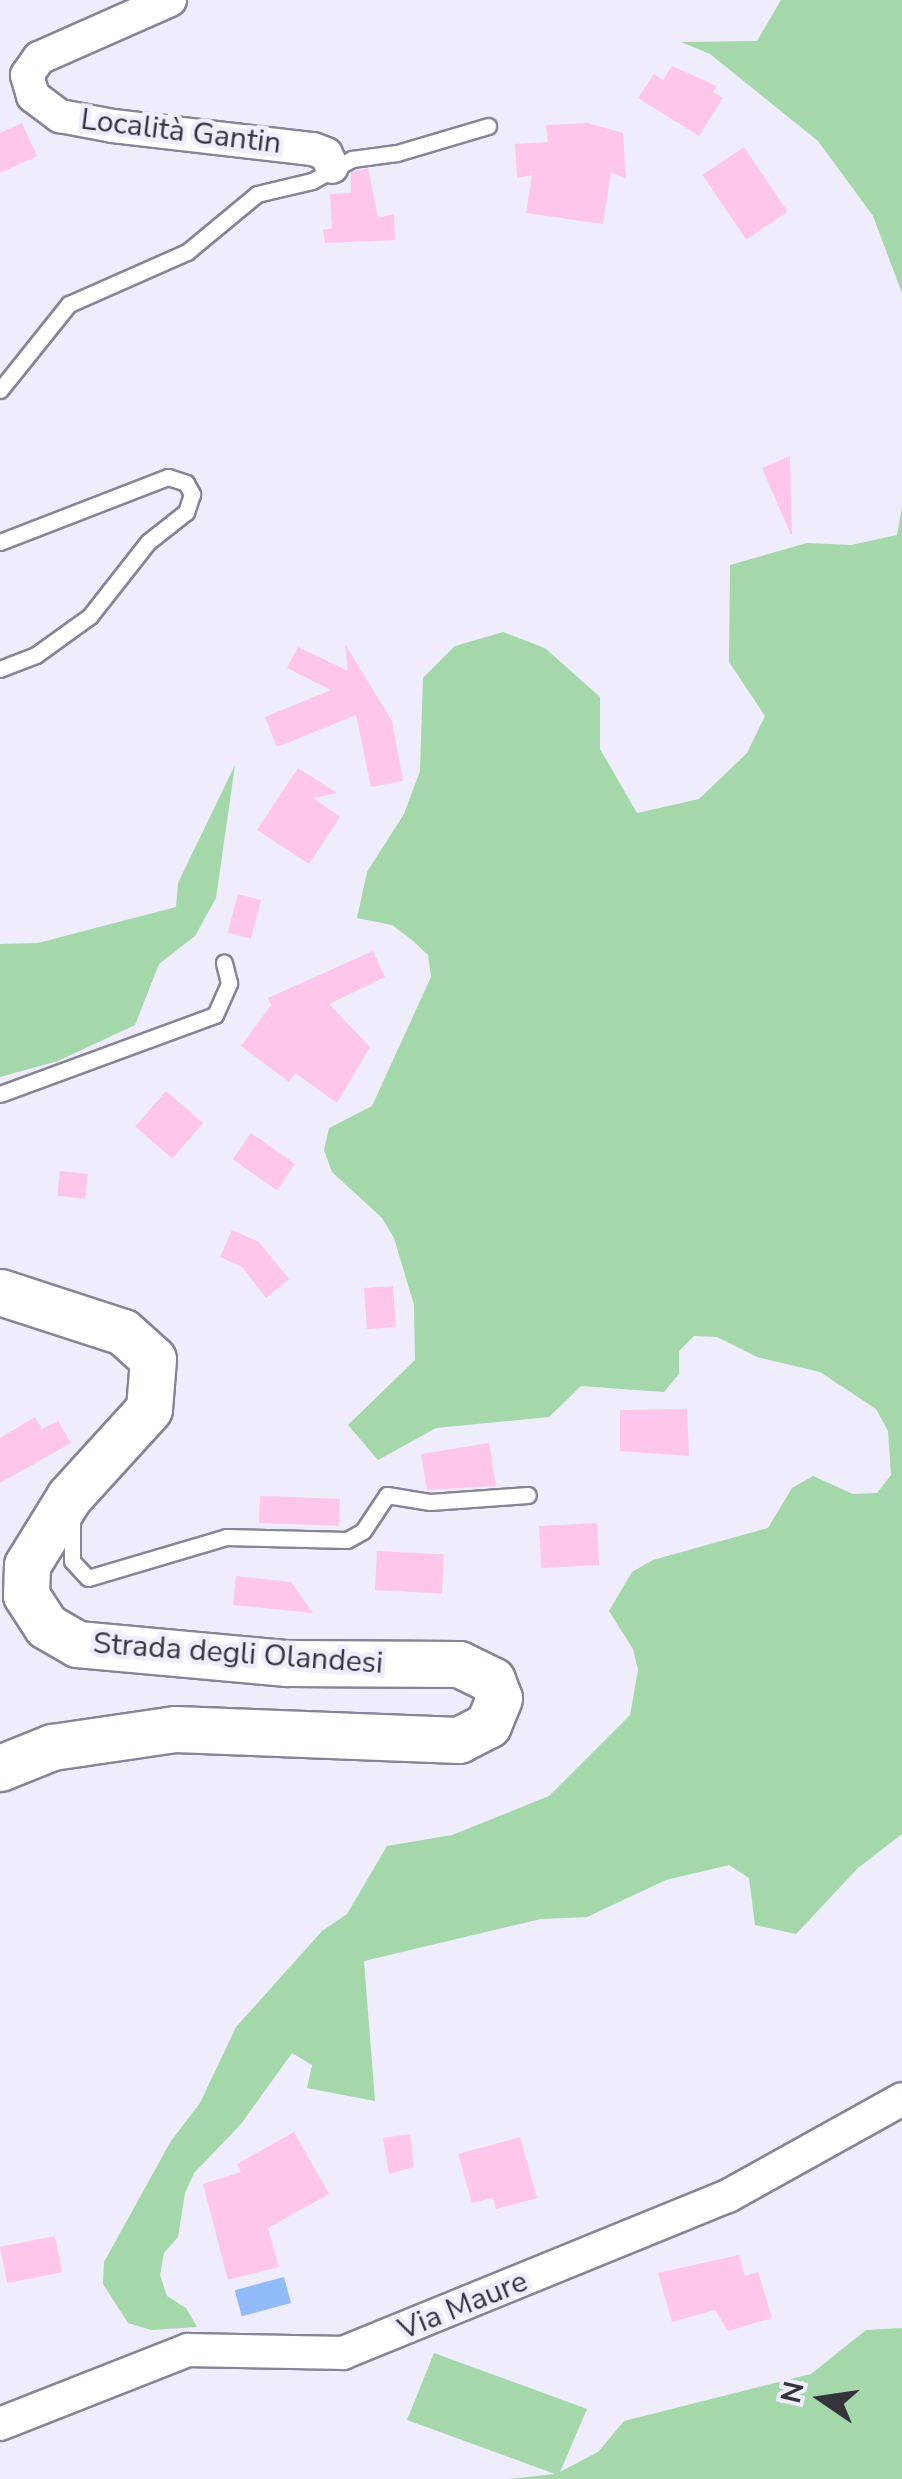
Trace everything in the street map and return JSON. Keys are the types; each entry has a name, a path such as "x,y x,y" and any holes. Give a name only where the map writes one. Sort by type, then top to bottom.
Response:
{"main road":[{"name":"Strada degli Olandesi","path":"0,1292 122,1332 153,1359 149,1408 69,1498 27,1565 26,1595 46,1626 77,1644 286,1663 459,1664 492,1680 499,1698 488,1726 458,1740 176,1729 52,1747 0,1768"}],"street":[{"name":"Località Gantin","path":"170,0 39,58 27,75 33,96 60,116 112,126 313,149 326,154 332,167"},
{"name":"Via Maure","path":"0,2424 188,2350 343,2353 728,2196 902,2100"}],"lane":[{"path":"0,390 70,304 187,252 257,194 312,181 332,167 488,126"},
{"path":"0,542 168,477 186,483 192,494 186,512 148,542 90,616 36,654 0,669"},
{"path":"0,1094 215,1015 229,982 224,963"},
{"path":"69,1498 72,1561 88,1578 226,1537 347,1540 363,1531 387,1495 430,1502 528,1494"}],"green space":[{"path":"781,0 902,0 902,293 873,216 818,141 710,54 681,42 757,41"},
{"path":"902,507 902,1834 858,1868 796,1934 755,1925 749,1878 729,1865 666,1880 587,1917 541,1919 364,1961 375,2101 307,2088 312,2065 292,2053 241,2124 194,2173 185,2193 178,2237 164,2253 160,2275 167,2296 186,2308 197,2327 151,2330 128,2323 103,2284 104,2262 171,2141 200,2103 236,2027 322,1931 347,1914 387,1846 452,1835 549,1796 630,1715 638,1670 633,1649 609,1611 632,1572 653,1560 768,1528 792,1488 813,1476 853,1494 877,1493 891,1475 888,1431 876,1409 820,1372 757,1357 717,1337 694,1336 679,1351 679,1374 664,1392 581,1386 549,1417 436,1428 378,1460 348,1425 415,1360 414,1305 394,1238 382,1218 332,1172 324,1150 329,1128 372,1106 431,977 428,955 412,940 392,925 357,918 367,872 404,814 420,771 423,678 455,646 503,632 545,648 600,697 600,749 637,813 699,799 747,753 765,716 729,662 730,565 807,543 851,545 897,535"},
{"path":"235,765 216,898 195,936 159,964 135,1025 58,1061 0,1077 0,944 38,943 176,907 178,883"},
{"path":"902,2328 902,2479 509,2479 555,2474 407,2420 434,2353 587,2409 560,2472 598,2452 624,2421 811,2374 866,2330"}],"water":[{"path":"284,2277 291,2303 242,2316 235,2290"}],"building":[{"path":"672,66 717,86 713,92 723,98 699,136 638,98 654,74 663,80"},
{"path":"22,123 37,156 0,173 0,133"},
{"path":"588,123 623,133 626,179 611,172 603,224 526,213 532,175 517,178 515,144 548,142 546,125"},
{"path":"744,147 788,212 746,240 703,175"},
{"path":"368,168 378,218 394,214 395,240 325,243 323,230 332,228 330,194 351,193 351,172"},
{"path":"790,456 792,534 791,535 762,468"},
{"path":"345,644 392,721 403,781 371,787 356,715 277,747 265,717 331,690 287,668 298,647 348,671"},
{"path":"298,768 337,793 313,798 340,817 309,864 257,830"},
{"path":"238,894 261,900 251,939 228,933"},
{"path":"373,951 385,977 329,1004 370,1047 337,1103 295,1073 289,1082 241,1046 271,1005 268,998"},
{"path":"166,1091 203,1123 172,1159 135,1126"},
{"path":"251,1133 295,1164 277,1190 233,1159"},
{"path":"60,1171 88,1174 85,1199 57,1196"},
{"path":"232,1230 259,1242 289,1279 266,1298 242,1267 220,1257"},
{"path":"393,1286 396,1327 367,1329 364,1288"},
{"path":"687,1409 689,1456 620,1451 620,1410"},
{"path":"35,1417 42,1429 58,1421 71,1443 0,1483 0,1438"},
{"path":"489,1443 496,1486 427,1490 421,1454"},
{"path":"260,1496 340,1499 339,1526 259,1523"},
{"path":"597,1523 599,1565 541,1568 539,1526"},
{"path":"377,1551 444,1555 442,1593 375,1590"},
{"path":"236,1576 291,1582 313,1613 233,1605"},
{"path":"294,2132 329,2194 268,2228 279,2267 228,2280 203,2184 241,2172 237,2164"},
{"path":"410,2134 414,2167 389,2174 383,2138"},
{"path":"520,2137 537,2198 496,2209 493,2198 472,2203 458,2154"},
{"path":"55,2236 62,2272 7,2283 0,2247"},
{"path":"739,2255 745,2276 758,2272 772,2318 728,2331 715,2310 672,2322 658,2273"}]}
